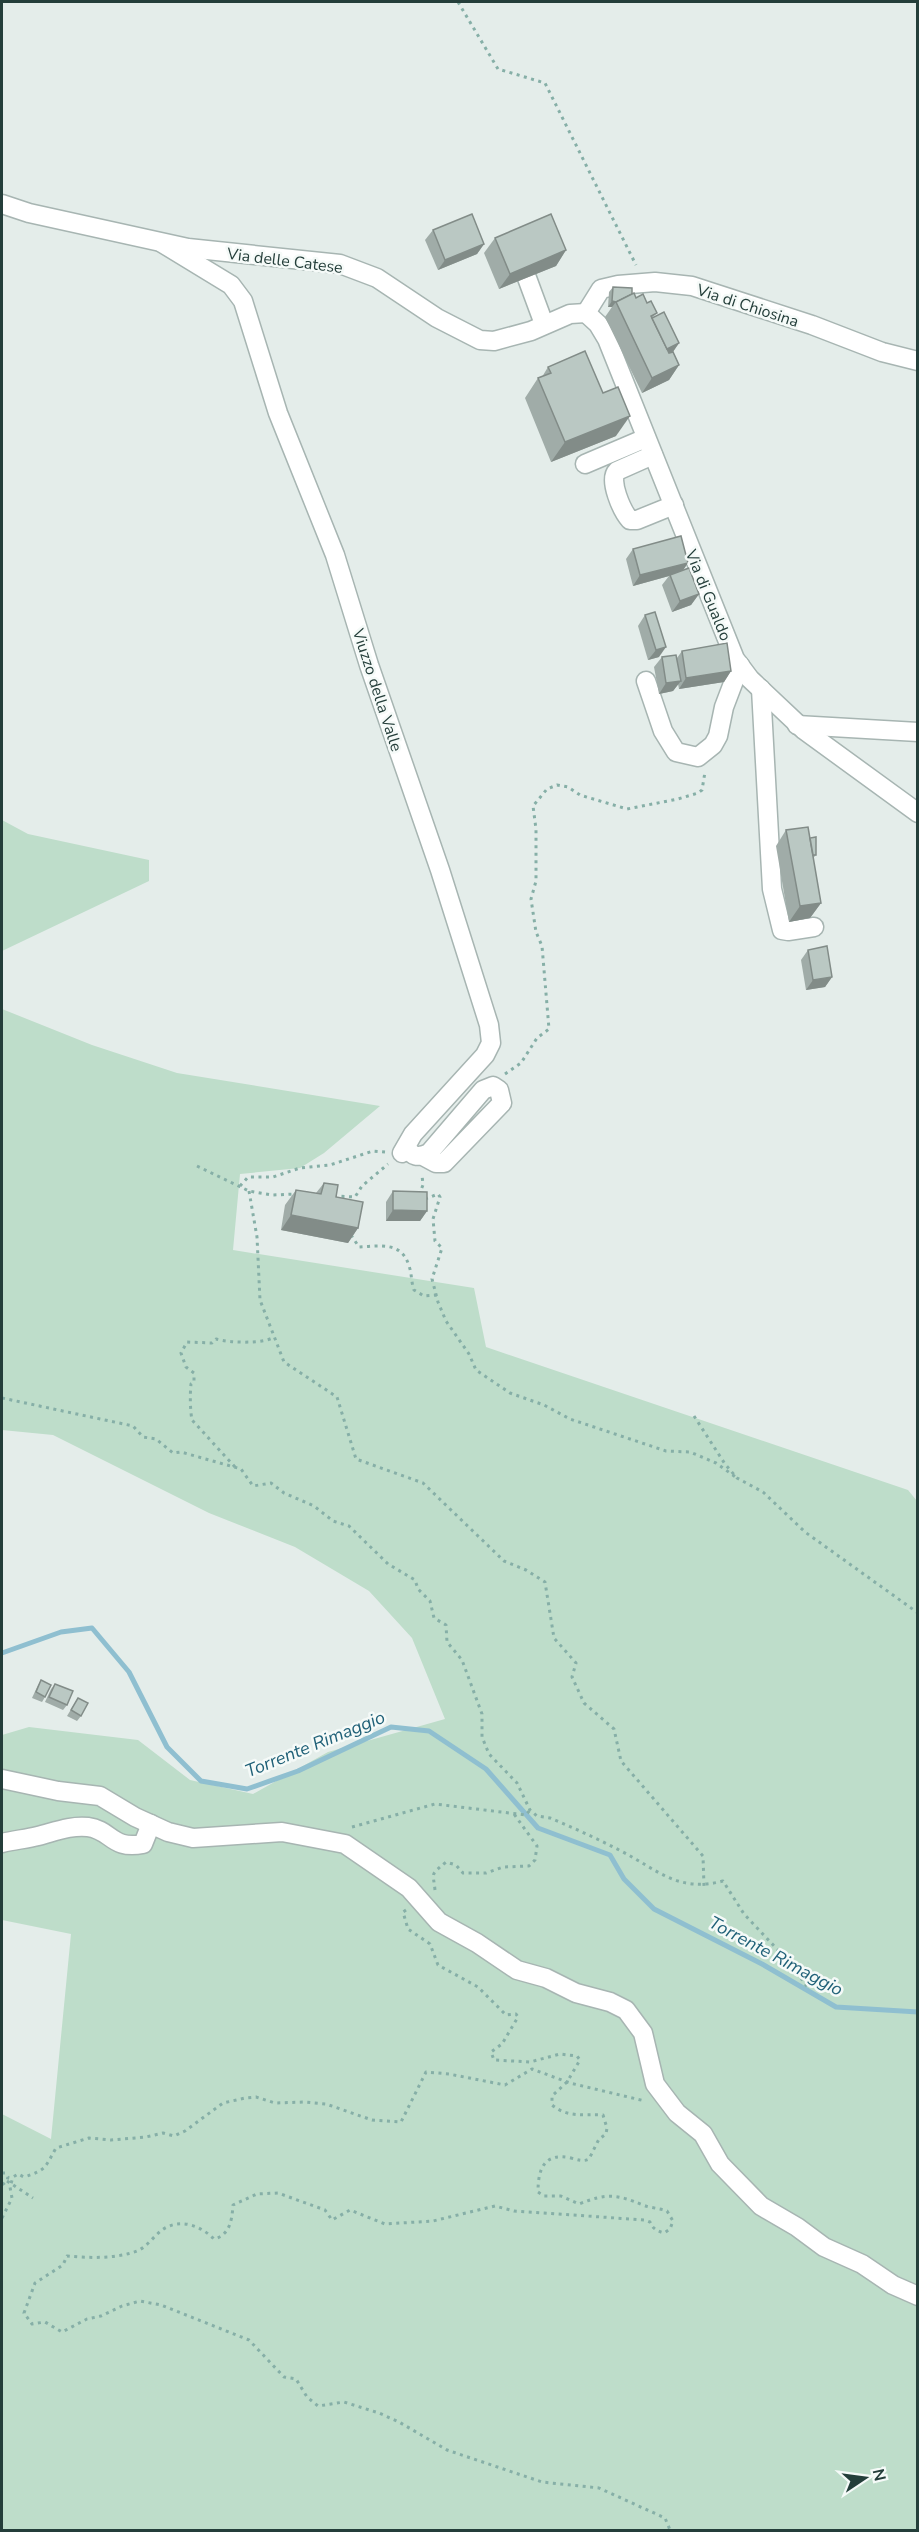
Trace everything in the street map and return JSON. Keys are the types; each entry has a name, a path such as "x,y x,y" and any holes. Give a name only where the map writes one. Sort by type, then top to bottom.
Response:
{"street":[{"name":"Via delle Catese","path":"2,204 29,213 188,248 340,264 377,278 437,318 480,340 494,341 531,331 570,314 586,313"},
{"name":"Viuzzo della Valle","path":"162,243 231,285 243,301 278,413 335,555 369,665 440,870 489,1025 491,1043 485,1055 413,1134 404,1155"},
{"path":"527,278 544,324"},
{"name":"Via di Chiosina","path":"586,313 601,290 618,285 645,283 692,286 812,325 882,352 918,361"},
{"name":"Via di Gualdo","path":"586,313 598,324 607,339 735,659 797,725 918,813"},
{"path":"585,464 650,447"},
{"path":"650,447 617,471 612,482 630,520 637,520 674,505"},
{"path":"646,681 663,731 676,752 698,757 713,745 718,736 724,707 740,665"},
{"path":"761,689 771,890 782,930 788,932 814,927"},
{"path":"797,725 918,732"},
{"path":"492,1086 500,1090 502,1104 444,1163 440,1165 404,1155 429,1153 483,1090 492,1086"},
{"path":"2,1779 58,1791 100,1796 168,1832 193,1838 282,1832 345,1844 409,1888 439,1922 477,1942 517,1970 546,1978 576,1993 610,2002 626,2010 644,2033 655,2084 677,2113 703,2134 720,2164 761,2206 797,2227 824,2247 862,2264 893,2285 918,2296"},
{"path":"2,1843 39,1836 59,1829 85,1827 99,1829 128,1847 142,1844 152,1824"}],"path":[{"path":"458,2 498,69 546,83 645,283"},
{"path":"503,1075 521,1064 537,1038 549,1029 542,946 536,932 531,899 536,881 536,830 533,806 547,789 557,785 568,787 579,795 627,808 698,793 702,790 706,776 702,754"},
{"path":"240,1186 248,1177 273,1177 300,1168 330,1165 373,1151 404,1155"},
{"path":"354,1207 355,1197 362,1186 404,1155"},
{"path":"404,1155 423,1185 419,1193 419,1200 422,1201 432,1195 440,1197 433,1219 435,1241 442,1248 432,1279 446,1321 469,1354 476,1370 510,1393 544,1405 570,1419 666,1451 690,1452 716,1463 763,1492 805,1532 918,1613"},
{"path":"197,1166 249,1191 272,1195 300,1194"},
{"path":"249,1191 257,1237 260,1300 284,1362 337,1397 356,1458 423,1483 504,1561 526,1570 545,1582 554,1638 576,1663 572,1677 584,1703 614,1729 621,1761 702,1856 704,1886"},
{"path":"331,1196 355,1197"},
{"path":"352,1225 351,1235 359,1247 386,1245 394,1247 403,1253 409,1263 414,1290 424,1296 438,1295"},
{"path":"235,1467 192,1420 190,1390 194,1376 191,1369 186,1367 181,1353 187,1342 191,1341 212,1343 216,1339 244,1343 274,1337"},
{"path":"2,1398 133,1426 143,1437 156,1439 173,1453 181,1452 242,1469 253,1486 271,1483 284,1493 314,1506 333,1521 349,1526 388,1564 415,1580 418,1589 430,1601 434,1618 446,1625 447,1642 462,1660 482,1714 482,1737 489,1754 512,1778 530,1810 537,1816 550,1818 624,1852 673,1880 704,1886 723,1881 744,1914 791,1964 808,1988"},
{"path":"693,1416 737,1478"},
{"path":"324,1839 344,1829 435,1804 526,1815 530,1810"},
{"path":"514,1814 537,1846 535,1860 529,1866 503,1867 486,1873 463,1873 456,1865 446,1862 433,1874 432,1882 436,1887 433,1896 425,1894 403,1912 408,1929 430,1944 438,1965 478,1987 506,2015 516,2014 518,2017 502,2044 491,2052 494,2060 530,2062 560,2054 577,2056 580,2060 567,2082 552,2096 552,2105 561,2113 574,2116 603,2115 606,2134 598,2139 590,2159 585,2161 560,2157 545,2161 541,2167 538,2192 544,2196 561,2196 579,2204 602,2195 611,2195 662,2209 667,2211 673,2221 670,2229 664,2233 656,2230 650,2222 645,2220 514,2211 495,2206 433,2221 385,2223 350,2210 332,2220 325,2210 278,2193 257,2194 233,2205 231,2224 221,2237 214,2238 203,2228 190,2224 166,2227 138,2250 103,2257 67,2256 63,2265 34,2283 24,2313 32,2324 45,2322 62,2332 87,2319 140,2301 161,2306 249,2340 284,2378 296,2379 307,2397 318,2406 344,2402 399,2422 447,2450 542,2482 599,2488 664,2518 670,2530"},
{"path":"2,2185 18,2174 24,2177 44,2170 56,2148 89,2138 111,2140 164,2133 174,2136 185,2131 223,2103 245,2098 256,2097 275,2103 326,2104 372,2120 401,2122 426,2072 505,2085 532,2069 567,2082 671,2105"},
{"path":"2,2173 8,2177 12,2198 2,2218"},
{"path":"9,2182 33,2198"}],"green space":[{"path":"2,820 28,834 149,860 149,881 2,951"},
{"path":"2,1009 92,1045 177,1073 380,1106 324,1153 300,1168 240,1174 233,1250 474,1288 486,1347 908,1490 917,1501 917,2530 2,2530 2,2114 51,2139 71,1934 2,1920 2,1735 29,1727 138,1740 190,1780 253,1794 328,1752 445,1719 412,1638 369,1591 295,1547 209,1513 53,1435 2,1430"}],"building":[{"path":"472,214 484,244 445,260 433,230"},
{"path":"551,214 566,250 510,274 495,238"},
{"path":"613,287 632,288 632,294 616,302 612,301"},
{"path":"634,293 636,298 643,294 647,303 651,301 657,313 651,316 669,353 673,352 679,365 652,378 616,302"},
{"path":"664,312 679,343 667,349 652,318"},
{"path":"585,351 603,393 618,387 630,416 565,442 538,378 551,373 548,367"},
{"path":"681,536 688,563 640,575 633,549"},
{"path":"689,568 699,594 680,601 670,575"},
{"path":"655,612 666,647 656,650 645,615"},
{"path":"727,643 731,671 686,678 682,651"},
{"path":"676,655 681,681 666,683 662,657"},
{"path":"808,827 821,903 800,906 786,830"},
{"path":"816,837 816,855 813,855 810,838"},
{"path":"827,946 832,977 813,980 808,950"},
{"path":"324,1183 338,1185 336,1197 363,1202 358,1228 291,1215 296,1190 321,1194"},
{"path":"393,1191 427,1192 427,1211 393,1210"},
{"path":"41,1680 51,1685 45,1697 36,1692"},
{"path":"55,1684 73,1691 67,1705 49,1697"},
{"path":"78,1698 88,1703 81,1716 71,1710"}],"waterway":[{"name":"Torrente Rimaggio","path":"2,1653 61,1632 92,1628 129,1672 167,1747 201,1781 247,1789 298,1771 391,1727 429,1731 486,1769 538,1828 610,1855 624,1879 654,1909 762,1964 836,2007 918,2012"}]}
